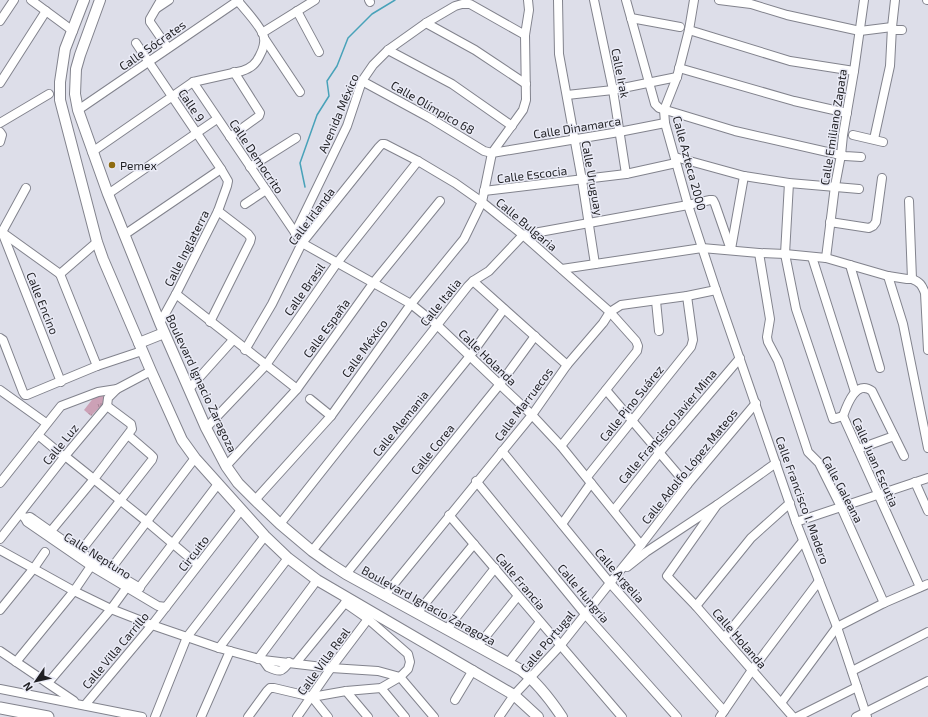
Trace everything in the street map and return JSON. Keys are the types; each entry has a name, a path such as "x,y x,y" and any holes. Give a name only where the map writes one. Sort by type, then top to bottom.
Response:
{"highway":[{"path":"0,708 48,717"}],"main road":[{"path":"84,0 65,49 60,82 60,100 97,242 150,371 182,440 195,458 241,510 288,558 346,600 473,670 514,695 538,717"},
{"name":"Boulevard Ignacio Zaragoza","path":"100,0 76,69 75,94 78,110 108,194 160,324 206,428 226,466 238,483 255,500 280,524 312,551 346,574 508,662 532,678 546,694 562,717"},
{"path":"140,347 164,333"}],"street":[{"path":"0,20 14,0"},
{"path":"32,0 73,31"},
{"path":"161,0 155,9 150,22 168,48"},
{"path":"155,9 169,0"},
{"path":"238,0 252,17 300,92"},
{"name":"Calle Sócrates","path":"78,110 238,0"},
{"path":"263,35 315,0"},
{"path":"482,202 492,153 523,110 526,100 525,35 529,10 528,0"},
{"name":"Calle Uruguay","path":"558,0 559,54 582,180 595,264"},
{"name":"Calle Irak","path":"594,0 613,90 626,174"},
{"name":"Calle Azteca 2000","path":"626,0 655,104 658,108 664,110 665,123 675,160 716,290"},
{"path":"694,0 689,30 677,77 664,110 736,131 841,155 861,157"},
{"path":"719,0 752,2 787,15 860,31 892,27 894,30 902,30"},
{"name":"Calle Emiliano Zapata","path":"826,258 835,186 864,0"},
{"path":"874,139 890,66 895,0"},
{"name":"Avenida México","path":"295,233 347,126 362,81 373,64 388,50 426,23 455,6 462,4 470,4 525,35"},
{"path":"0,83 46,11"},
{"path":"297,11 319,52"},
{"path":"631,18 680,27"},
{"path":"426,23 475,50 526,84"},
{"path":"689,30 790,61 854,71"},
{"path":"92,152 193,82 249,68 255,64 262,52 263,35"},
{"name":"Calle 9","path":"136,43 228,181"},
{"path":"388,50 452,84 512,126"},
{"path":"679,68 794,101 847,113"},
{"path":"230,137 259,116 260,113 234,72"},
{"path":"567,95 650,84 677,77"},
{"name":"Calle Olímpico 68","path":"362,81 430,118 484,151 492,153"},
{"name":"Calle Democrito","path":"193,82 302,243"},
{"path":"0,123 49,94"},
{"path":"108,194 217,119"},
{"name":"Calle Dinamarca","path":"492,153 665,123"},
{"path":"853,135 883,142"},
{"path":"250,167 296,138"},
{"name":"Calle Bulgaria","path":"382,144 385,144 418,161 455,183 482,202 523,235 610,312 636,341 638,346 637,351 606,390"},
{"name":"Calle Irlanda","path":"245,350 272,304 302,243 382,144"},
{"path":"675,160 744,176 789,183 859,189"},
{"name":"Calle Escocia","path":"484,191 626,174 675,160"},
{"name":"Calle Brasil","path":"206,428 266,365 337,263 418,161"},
{"path":"124,235 221,169"},
{"path":"730,250 744,176"},
{"path":"830,222 869,228 874,226 876,222 882,178"},
{"name":"Calle Inglaterra","path":"160,324 218,211 228,181"},
{"path":"785,254 789,183"},
{"path":"26,188 2,232 60,274 97,366"},
{"path":"246,204 266,190"},
{"path":"523,235 713,200 730,250"},
{"path":"909,200 911,279"},
{"name":"Calle España","path":"226,466 297,389 374,282 440,201"},
{"name":"Calle México","path":"255,500 331,416 411,304 464,239 482,202"},
{"path":"210,322 251,238 218,211"},
{"name":"Calle Encino","path":"2,232 61,382"},
{"name":"Calle Italia","path":"280,524 473,281 489,271 523,235"},
{"path":"60,274 97,242"},
{"name":"Calle Holanda","path":"302,243 411,304 437,325 532,415 561,446 641,545"},
{"path":"562,269 702,248 826,258 888,276 911,279 922,285 925,293 928,350"},
{"name":"Calle Galeana","path":"759,253 770,319 767,336 768,342 778,361 808,452 819,464 841,507 884,603"},
{"name":"Calle Juan Escutia","path":"785,254 796,309 833,419 843,416 878,494 924,585"},
{"path":"812,257 854,392"},
{"path":"850,265 880,368"},
{"path":"888,276 903,324 928,448"},
{"path":"473,281 567,366"},
{"path":"610,312 621,305 687,296 716,290"},
{"name":"Calle Francisco I. Madero","path":"716,290 796,522 837,628 866,714"},
{"path":"176,294 245,350 297,389"},
{"name":"Calle Pino Suárez","path":"562,524 589,480 632,420 693,344 687,296"},
{"path":"656,300 660,331"},
{"name":"Calle Alemania","path":"312,551 470,356 504,309"},
{"name":"Calle Marruecos","path":"385,595 532,415 567,366 603,323 610,312"},
{"name":"Calle Corea","path":"346,574 500,384 535,336"},
{"path":"1,337 24,395 61,382 140,347"},
{"path":"189,389 233,340"},
{"name":"Calle Francisco Javier Mina","path":"614,510 660,452 740,358"},
{"path":"0,483 58,408 98,392 117,389 150,371"},
{"path":"843,416 854,392 863,388 868,388 872,391 904,456"},
{"name":"Calle Luz","path":"0,539 23,516 63,456 107,406 108,398 117,389"},
{"path":"561,446 606,390 687,485"},
{"path":"0,391 46,423"},
{"path":"310,400 331,416"},
{"name":"Calle Adolfo López Mateos","path":"641,545 687,485 756,403"},
{"path":"51,531 94,479 128,435 133,426 107,406"},
{"path":"38,435 146,521 198,565"},
{"path":"80,552 152,460 153,457 128,435"},
{"path":"858,450 894,436"},
{"name":"Calle Argelia","path":"502,450 562,524 722,714"},
{"path":"110,570 195,458"},
{"path":"611,581 646,552 717,505 776,463"},
{"path":"796,522 928,478"},
{"name":"Calle Hungria","path":"476,482 585,614 676,717"},
{"path":"915,482 928,511"},
{"path":"139,588 218,484"},
{"path":"696,606 746,544 790,503"},
{"name":"Calle Holanda","path":"717,505 667,576 696,606 791,716"},
{"name":"Circuito","path":"164,608 241,510"},
{"name":"Calle Francia","path":"449,515 622,717"},
{"name":"Calle Neptuno","path":"23,516 30,517 80,552 139,588 160,602 164,608"},
{"name":"Calle Neptuno","path":"23,516 27,522 91,566 158,606 164,608"},
{"path":"155,717 187,637 265,536"},
{"path":"724,638 803,541"},
{"path":"418,612 474,544"},
{"name":"Calle Portugal","path":"499,717 514,695 532,678 560,646 641,545"},
{"path":"0,550 74,591 111,609 219,648 261,659 331,668 378,671 400,677 434,717"},
{"path":"0,610 45,552"},
{"path":"219,648 288,558"},
{"path":"16,662 74,591 91,566"},
{"path":"447,629 495,568"},
{"path":"261,659 317,580"},
{"path":"722,714 752,670 819,581"},
{"path":"781,703 837,628 884,603 924,585"},
{"path":"48,683 111,609 127,587"},
{"path":"478,646 518,596"},
{"path":"248,717 270,688 312,697 381,688 400,677 410,666 408,654 346,600 293,663"},
{"name":"Calle Villa Carrillo","path":"81,704 152,625 164,608"},
{"name":"Calle Villa Real","path":"297,717 331,668 368,619"},
{"path":"508,662 540,622"},
{"path":"852,671 928,632"},
{"path":"0,651 81,704"},
{"path":"200,717 230,651"},
{"path":"455,700 473,670"},
{"path":"856,717 866,714 928,681"},
{"path":"791,716 857,687"},
{"path":"0,688 142,717"},
{"path":"381,688 405,717"},
{"path":"346,692 368,717"},
{"path":"312,697 328,717"}],"green space":[{"path":"98,392 108,399 91,416 84,410"}],"waterway":[{"path":"305,187 300,163 317,115 329,96 327,81 337,66 348,38 372,14 395,0"}],"place":[{"name":"Pemex","path":"112,165"}]}
